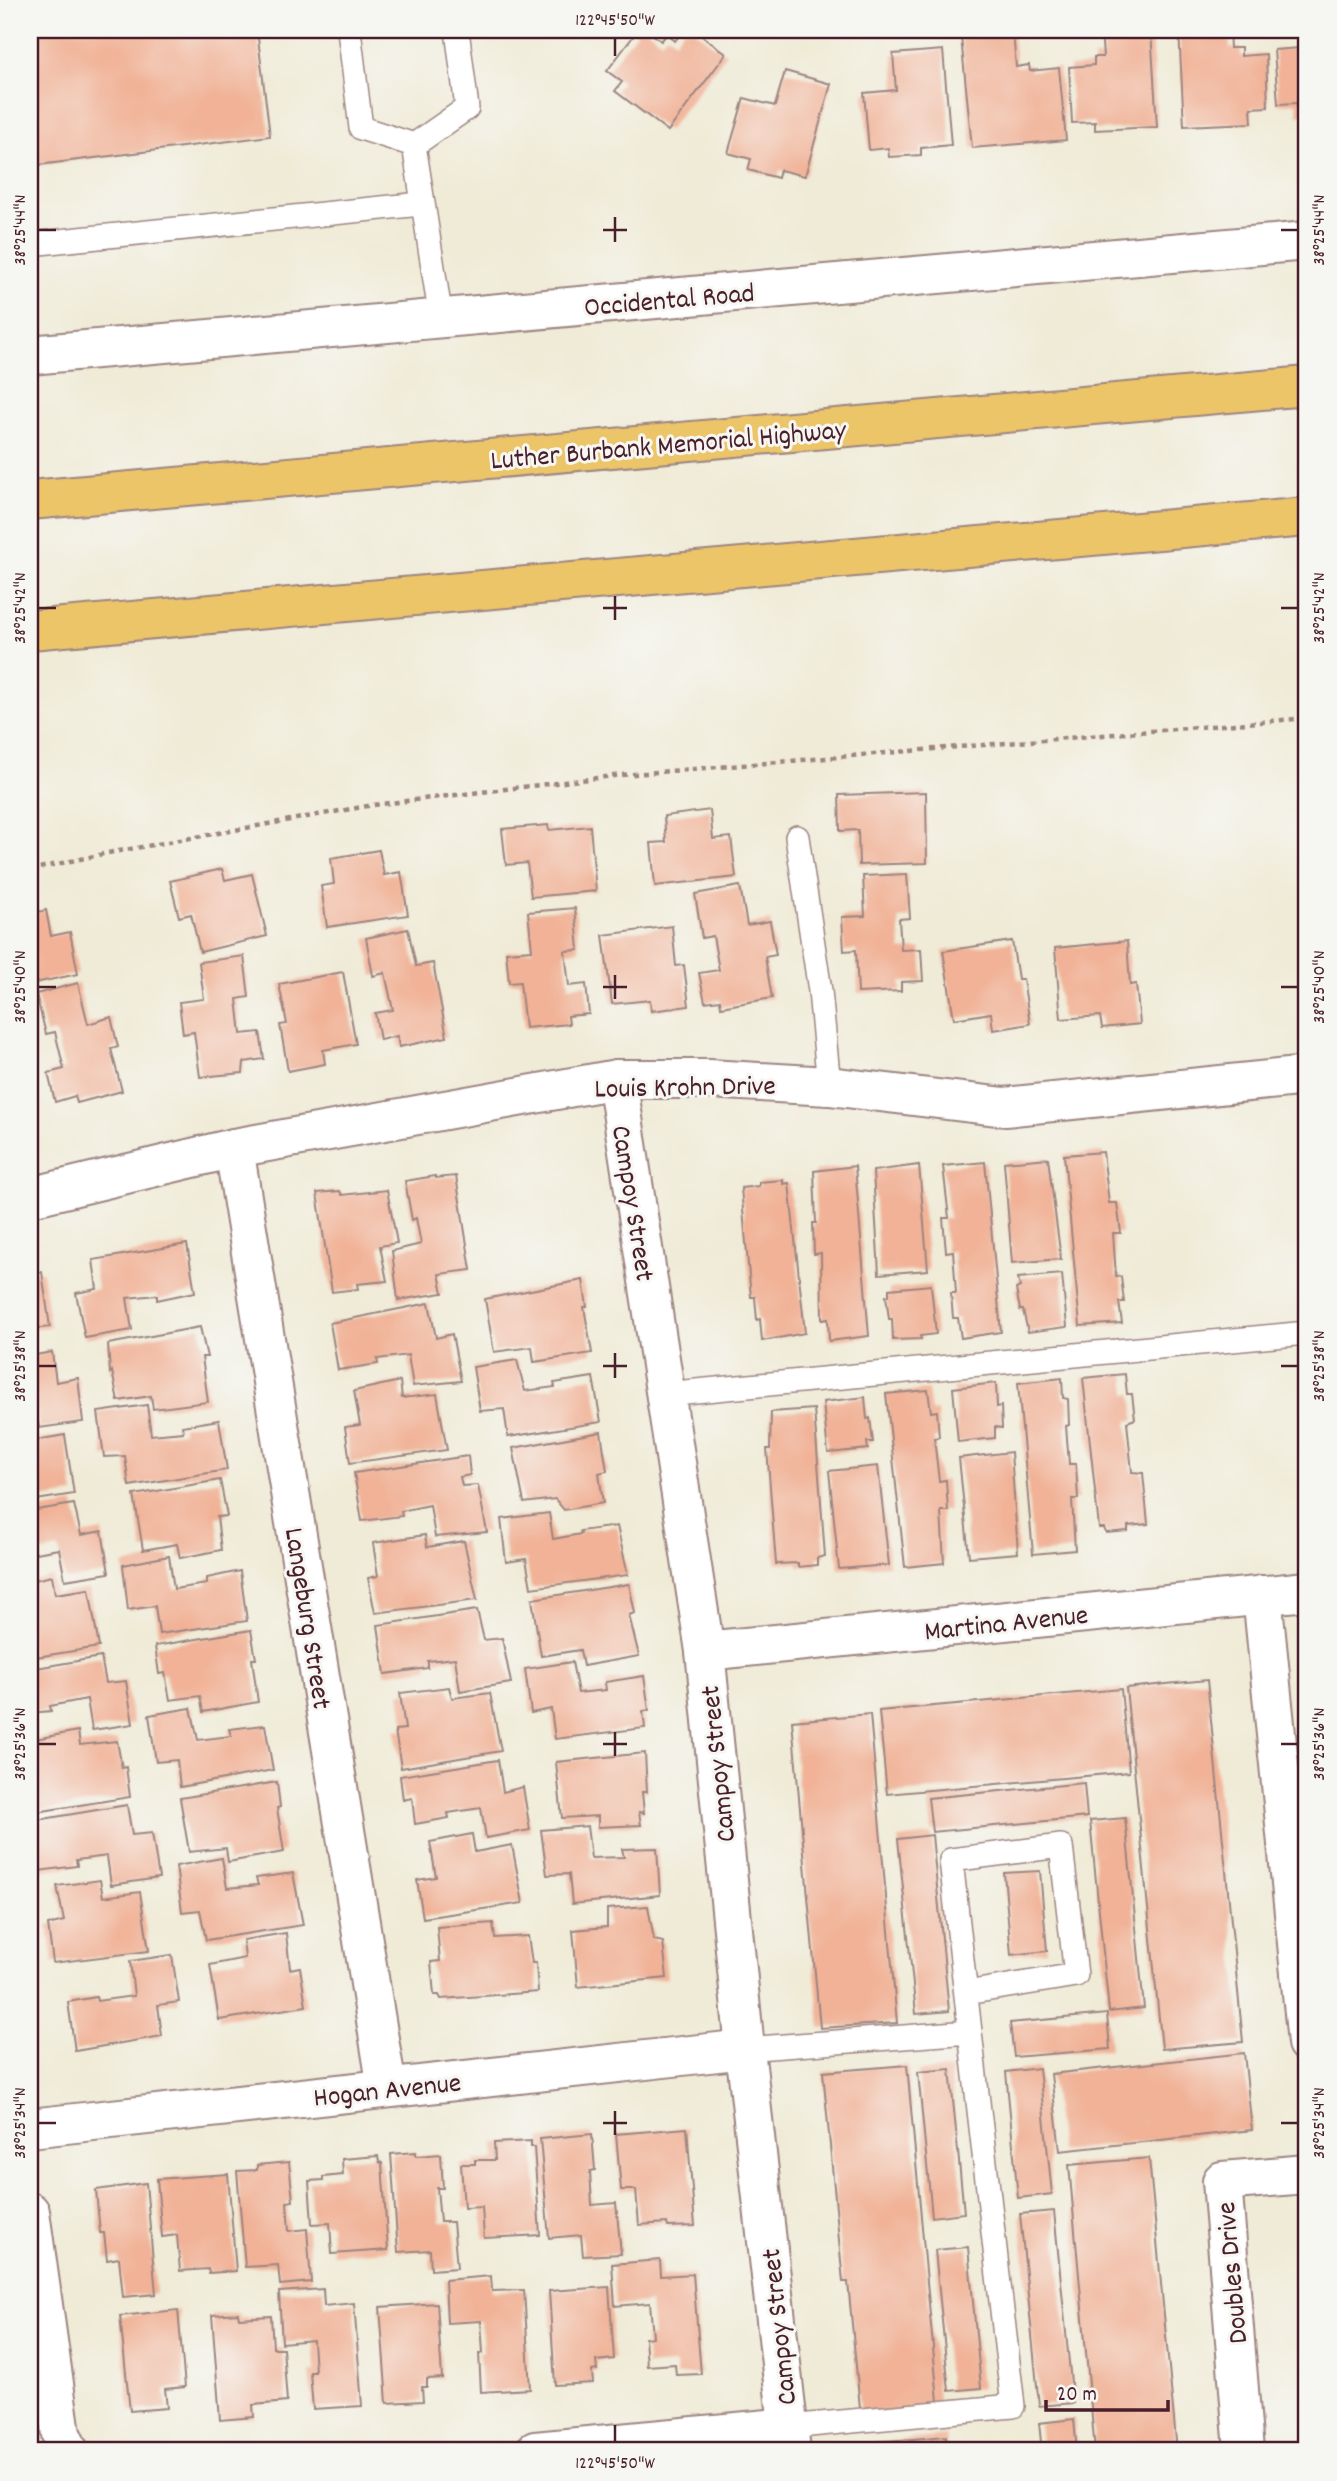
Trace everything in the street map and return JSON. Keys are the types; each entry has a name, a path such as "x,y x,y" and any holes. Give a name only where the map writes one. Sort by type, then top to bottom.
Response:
{"highway":[{"name":"Luther Burbank Memorial Highway","path":"30,500 1307,386"},
{"path":"30,630 1307,517"}],"street":[{"name":"Occidental Road","path":"30,355 1307,241"},
{"name":"Louis Krohn Drive","path":"30,1197 234,1148 617,1079 709,1079 829,1086 1004,1107 1307,1076"},
{"name":"Campoy Street","path":"617,1079 705,1651 745,2049 789,2439"},
{"name":"Langeburg Street","path":"234,1148 387,2088"},
{"name":"Martina Avenue","path":"705,1651 1307,1591"},
{"path":"1262,1595 1307,2043"},
{"name":"Hogan Avenue","path":"30,2128 745,2049"},
{"name":"Doubles Drive","path":"1244,2451 1222,2181 1307,2174"},
{"path":"30,2212 61,2434 69,2451"},
{"path":"535,2451 789,2439"}],"lane":[{"path":"349,30 361,128 414,145"},
{"path":"414,145 467,108 457,30"},
{"path":"414,145 421,204 441,319"},
{"path":"30,244 421,204"},
{"path":"797,838 820,992 829,1086"},
{"path":"664,1394 1307,1332"},
{"path":"789,2439 1013,2406 970,2032 951,1860 1061,1846 1076,1975 966,1993"},
{"path":"745,2049 970,2032"}],"path":[{"path":"30,870 108,853 373,805 622,775 1307,718"}],"building":[{"path":"30,30 257,30 270,136 30,166"},
{"path":"638,30 647,30 661,41 667,34 675,41 683,30 694,30 726,54 668,131 615,91 622,82 607,71"},
{"path":"1101,30 1151,30 1157,127 1095,130 1095,122 1072,123 1069,67 1094,65 1094,57 1103,57"},
{"path":"1179,30 1229,30 1230,48 1241,48 1241,56 1266,54 1268,107 1251,108 1252,123 1184,126"},
{"path":"1013,32 1016,67 1029,65 1030,71 1059,68 1066,140 972,148 961,37"},
{"path":"1299,39 1307,39 1307,114 1298,115 1297,103 1278,104 1274,50 1300,48"},
{"path":"943,50 951,145 921,148 921,155 889,157 888,148 869,150 864,93 896,90 893,54"},
{"path":"785,71 831,84 805,176 780,170 778,178 748,170 751,159 728,153 744,98 775,106"},
{"path":"926,792 927,863 859,865 858,830 840,831 839,795"},
{"path":"710,810 713,839 731,837 736,877 655,886 651,843 666,842 664,816"},
{"path":"548,825 549,830 590,826 596,891 531,897 527,863 506,865 502,829"},
{"path":"379,850 384,875 401,872 408,915 327,927 321,886 334,884 331,858"},
{"path":"222,869 225,880 252,874 267,936 200,952 191,914 179,917 170,881"},
{"path":"907,874 910,918 899,919 901,950 921,949 923,981 901,982 901,991 858,993 856,950 844,951 842,917 865,916 863,876"},
{"path":"740,886 747,925 770,921 776,955 765,957 772,998 721,1007 720,1000 705,1002 699,973 719,970 713,936 702,938 695,894"},
{"path":"575,908 579,950 565,951 569,986 586,984 589,1014 568,1016 569,1024 525,1028 520,982 509,983 506,952 532,950 528,912"},
{"path":"46,910 51,936 70,932 78,974 30,984 30,914"},
{"path":"672,926 676,966 684,965 689,1006 651,1011 650,1000 612,1004 603,935"},
{"path":"408,929 416,966 433,963 447,1037 399,1047 397,1036 380,1040 375,1013 393,1010 385,973 373,976 366,938"},
{"path":"1012,941 1018,979 1023,979 1030,1024 993,1030 991,1013 954,1019 943,951"},
{"path":"1127,941 1130,985 1136,984 1140,1024 1102,1028 1100,1016 1061,1019 1055,948"},
{"path":"244,956 249,997 237,999 241,1034 260,1032 264,1059 244,1062 243,1073 200,1077 194,1032 183,1034 179,1002 204,999 199,962"},
{"path":"343,972 356,1044 323,1050 325,1064 288,1071 280,1025 287,1024 279,984"},
{"path":"78,983 88,1024 111,1017 118,1047 111,1049 122,1091 77,1103 75,1096 55,1102 48,1073 64,1069 55,1032 46,1034 36,994"},
{"path":"30,1109 35,1133 30,1133"},
{"path":"1103,1152 1109,1203 1117,1203 1121,1233 1113,1233 1116,1276 1121,1277 1124,1302 1119,1302 1122,1323 1080,1326 1064,1155"},
{"path":"1048,1158 1061,1259 1012,1263 1004,1162"},
{"path":"985,1162 1001,1332 961,1338 958,1318 953,1318 951,1293 956,1293 953,1251 946,1252 943,1218 949,1218 943,1166"},
{"path":"919,1165 928,1270 879,1274 873,1171"},
{"path":"855,1166 869,1336 829,1341 828,1319 822,1320 821,1253 814,1254 814,1171"},
{"path":"456,1176 471,1270 439,1274 443,1293 398,1300 392,1251 421,1244 416,1218 412,1220 405,1181"},
{"path":"783,1180 783,1184 789,1183 805,1333 762,1341 755,1297 751,1297 741,1188 759,1186 759,1182"},
{"path":"387,1190 397,1243 380,1246 387,1281 357,1284 358,1289 332,1292 317,1193 340,1191 342,1195"},
{"path":"187,1244 195,1292 157,1300 157,1295 127,1298 132,1330 85,1338 76,1293 97,1289 93,1260"},
{"path":"42,1272 50,1327 30,1329 30,1273"},
{"path":"1062,1274 1067,1327 1028,1332 1016,1289 1020,1287 1018,1278"},
{"path":"583,1280 587,1307 584,1307 592,1353 534,1362 532,1347 494,1352 485,1299"},
{"path":"931,1285 936,1334 920,1336 921,1339 893,1340 892,1319 889,1319 886,1296 889,1296 889,1289"},
{"path":"429,1303 436,1338 452,1334 461,1381 413,1386 408,1355 377,1359 378,1364 338,1370 330,1323"},
{"path":"200,1327 207,1357 202,1357 208,1402 153,1409 151,1396 118,1401 112,1371 110,1373 108,1344"},
{"path":"52,1352 56,1382 78,1378 83,1422 39,1428 34,1399 30,1400 30,1356"},
{"path":"517,1360 525,1391 555,1387 554,1383 593,1377 601,1422 508,1437 504,1409 480,1411 473,1367"},
{"path":"1125,1374 1127,1394 1132,1394 1135,1419 1127,1422 1132,1472 1143,1473 1148,1524 1128,1526 1128,1531 1106,1533 1104,1528 1099,1528 1083,1378"},
{"path":"1062,1378 1063,1398 1068,1399 1069,1425 1066,1426 1069,1464 1076,1464 1078,1499 1072,1499 1075,1550 1033,1554 1018,1383"},
{"path":"400,1381 402,1398 437,1394 447,1450 350,1463 345,1427 360,1425 354,1391"},
{"path":"996,1383 997,1407 1001,1406 1002,1428 995,1427 995,1438 958,1442 953,1388"},
{"path":"928,1390 931,1412 937,1411 939,1437 934,1438 939,1481 946,1480 948,1511 941,1511 944,1563 905,1567 886,1394"},
{"path":"865,1397 873,1442 867,1442 868,1449 828,1453 823,1402"},
{"path":"147,1405 151,1435 183,1432 182,1426 219,1420 227,1470 129,1486 125,1456 104,1457 98,1412"},
{"path":"814,1409 825,1556 817,1558 817,1565 798,1567 798,1563 776,1564 767,1449 770,1449 771,1412"},
{"path":"601,1432 607,1471 599,1473 603,1503 564,1510 555,1499 524,1503 513,1448"},
{"path":"65,1435 74,1494 30,1501 30,1441"},
{"path":"1011,1452 1018,1553 969,1557 959,1458"},
{"path":"468,1456 470,1475 460,1477 462,1486 478,1485 487,1532 435,1537 430,1505 401,1511 402,1516 362,1521 354,1473"},
{"path":"878,1466 889,1565 839,1569 829,1471"},
{"path":"220,1480 227,1516 217,1517 221,1550 180,1558 177,1544 143,1550 134,1495"},
{"path":"74,1504 81,1535 102,1531 109,1573 65,1580 59,1549 30,1554 30,1511"},
{"path":"549,1513 553,1539 581,1534 580,1531 617,1526 628,1575 531,1588 526,1559 506,1562 501,1519"},
{"path":"425,1535 427,1547 464,1541 477,1600 375,1613 368,1578 378,1576 373,1543"},
{"path":"169,1556 174,1589 207,1584 207,1578 240,1571 247,1621 159,1634 155,1606 128,1610 123,1565"},
{"path":"52,1576 55,1594 89,1589 99,1647 30,1658 30,1581"},
{"path":"629,1584 635,1613 629,1615 639,1656 583,1666 580,1650 541,1656 532,1599"},
{"path":"477,1610 484,1640 502,1638 511,1683 460,1691 455,1658 428,1661 428,1668 385,1674 378,1625"},
{"path":"251,1630 256,1659 252,1659 258,1702 203,1712 200,1696 170,1700 165,1673 159,1674 155,1646"},
{"path":"101,1657 106,1683 126,1681 133,1724 92,1730 87,1699 50,1706 51,1711 30,1713 30,1669"},
{"path":"572,1662 578,1693 606,1690 605,1682 644,1676 649,1710 643,1711 645,1728 555,1739 551,1709 531,1713 525,1669"},
{"path":"1207,1680 1243,2042 1162,2049 1126,1688"},
{"path":"449,1687 452,1698 490,1693 501,1751 401,1768 395,1730 405,1729 400,1693"},
{"path":"1121,1689 1129,1772 887,1794 879,1711"},
{"path":"191,1708 198,1740 231,1736 229,1729 265,1725 273,1770 180,1787 177,1760 156,1762 149,1715"},
{"path":"870,1714 897,2023 820,2028 792,1721"},
{"path":"78,1731 80,1745 117,1741 122,1768 126,1767 130,1797 30,1813 30,1740"},
{"path":"645,1753 647,1792 642,1792 644,1813 639,1812 641,1825 598,1827 598,1816 562,1818 556,1762"},
{"path":"498,1760 503,1792 523,1787 530,1830 486,1838 481,1808 448,1813 449,1818 415,1824 412,1798 403,1800 400,1776"},
{"path":"277,1782 280,1807 277,1808 284,1852 228,1862 226,1848 189,1852 180,1798"},
{"path":"1084,1783 1087,1817 932,1832 928,1798"},
{"path":"127,1805 132,1835 152,1833 159,1878 111,1885 107,1856 76,1860 77,1866 39,1871 31,1821"},
{"path":"1125,1818 1144,2008 1109,2012 1090,1821"},
{"path":"587,1826 591,1858 624,1857 622,1849 657,1848 660,1895 572,1904 569,1874 547,1875 541,1830"},
{"path":"472,1834 475,1852 512,1845 523,1903 423,1918 417,1880 436,1877 430,1842"},
{"path":"932,1835 949,2011 916,2014 898,1839"},
{"path":"222,1858 227,1888 258,1885 256,1878 293,1873 303,1925 206,1940 200,1910 182,1912 176,1866"},
{"path":"1040,1871 1047,1951 1011,1955 1004,1873"},
{"path":"100,1880 103,1897 140,1892 149,1951 53,1963 48,1925 64,1921 57,1886"},
{"path":"648,1906 654,1940 663,1942 667,1978 578,1987 573,1930 607,1927 607,1909"},
{"path":"493,1923 495,1938 528,1936 532,1963 536,1963 538,1992 441,1999 439,1995 434,1995 431,1962 440,1961 437,1927"},
{"path":"286,1933 290,1969 300,1967 306,2006 219,2020 210,1965 245,1958 243,1940"},
{"path":"172,1955 179,2002 158,2005 162,2036 75,2051 68,2002 96,1997 97,2001 134,1996 130,1961"},
{"path":"1107,2014 1110,2049 1014,2057 1010,2023"},
{"path":"1244,2053 1252,2130 1060,2151 1051,2074"},
{"path":"907,2065 939,2412 861,2419 848,2282 843,2282 823,2072"},
{"path":"1039,2068 1052,2194 1018,2198 1006,2072"},
{"path":"950,2069 964,2213 932,2217 918,2072"},
{"path":"687,2128 695,2226 668,2227 667,2223 639,2225 636,2190 621,2190 616,2134"},
{"path":"592,2134 595,2170 590,2171 592,2205 616,2203 621,2254 583,2256 581,2235 549,2238 540,2139"},
{"path":"531,2141 531,2147 534,2147 540,2235 484,2238 482,2207 464,2208 461,2164 475,2164 475,2160 495,2160 494,2143"},
{"path":"416,2152 416,2156 441,2154 443,2188 437,2188 440,2222 453,2222 457,2268 431,2270 430,2250 398,2252 391,2154"},
{"path":"378,2156 379,2162 382,2163 388,2250 332,2254 330,2223 312,2224 309,2181 343,2175 342,2159"},
{"path":"1149,2158 1177,2451 1095,2451 1069,2165"},
{"path":"289,2162 293,2201 287,2202 289,2231 307,2229 311,2282 280,2285 278,2265 245,2267 237,2171 257,2170 257,2165"},
{"path":"228,2174 236,2271 180,2271 177,2235 162,2237 157,2179"},
{"path":"146,2183 156,2294 123,2297 119,2258 107,2260 104,2233 100,2233 96,2190"},
{"path":"1054,2211 1073,2403 1039,2406 1020,2214"},
{"path":"968,2247 981,2388 949,2391 935,2250"},
{"path":"660,2260 661,2276 693,2274 701,2374 676,2375 675,2364 647,2366 645,2338 653,2337 650,2303 615,2306 612,2264"},
{"path":"491,2276 492,2291 524,2290 530,2389 481,2392 481,2321 447,2323 445,2280"},
{"path":"609,2287 614,2359 596,2361 597,2370 592,2371 593,2383 555,2385 549,2291"},
{"path":"323,2289 324,2306 354,2303 362,2406 313,2409 310,2372 315,2372 313,2340 282,2343 279,2292"},
{"path":"437,2303 442,2378 427,2379 427,2387 422,2387 423,2401 387,2403 380,2307"},
{"path":"178,2310 185,2387 165,2389 167,2408 130,2411 120,2316"},
{"path":"238,2313 239,2318 271,2316 273,2348 283,2348 287,2402 253,2405 254,2417 220,2420 212,2315"},
{"path":"1074,2419 1077,2451 1042,2451 1039,2423"},
{"path":"946,2436 947,2451 868,2451 867,2443"}]}
